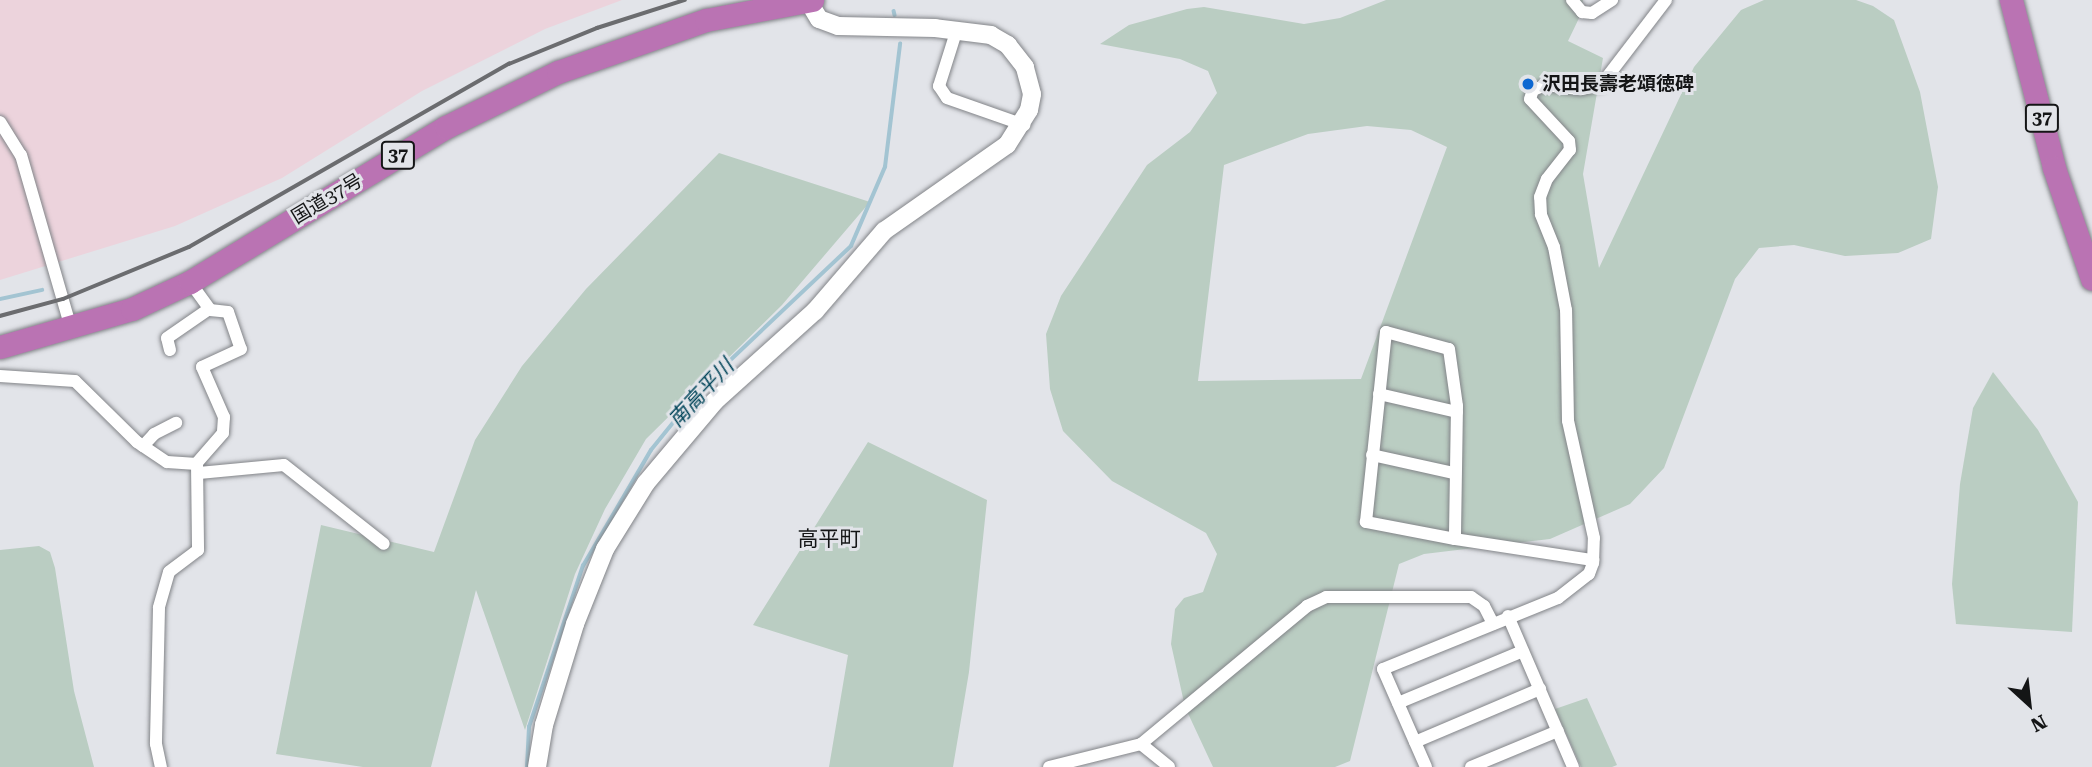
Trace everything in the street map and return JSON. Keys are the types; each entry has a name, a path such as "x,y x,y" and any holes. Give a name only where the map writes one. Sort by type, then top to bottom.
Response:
{"highway":[{"name":"国道37号","path":"0,347 132,309 190,282 446,127 518,89 706,20 810,0"},
{"name":"37","path":"2011,0 2076,235 2092,279"},
{"name":"37","path":"2076,235 2092,259"}],"street":[{"path":"537,767 544,725 575,624 605,549 654,472 715,401 814,311 884,231 988,162 1024,125 1032,94 1017,54 991,35 957,29 838,26 819,19 810,0"},
{"path":"1572,0 1582,12 1591,13 1612,0"},
{"path":"1426,767 1383,669 1508,616 1558,598 1589,575 1593,560 1594,538 1568,421 1566,310 1554,247 1541,214 1540,197 1547,179 1570,150 1569,141 1530,99 1533,90 1546,85 1581,89 1601,85 1666,0"},
{"path":"957,29 939,86 947,98 1024,125"},
{"path":"0,122 21,155 71,328"},
{"path":"190,282 209,309"},
{"path":"161,767 156,744 159,608 169,572 198,551 197,468 223,433 224,417 202,367 241,349 228,312 209,309 167,338 170,350"},
{"path":"1455,539 1457,412 1449,349 1386,332 1366,522 1455,539 1593,560"},
{"path":"0,376 75,381 143,446 167,462 197,468 284,466 384,544"},
{"path":"1379,394 1457,412"},
{"path":"143,446 154,434 176,423"},
{"path":"1372,456 1454,473"},
{"path":"1049,767 1141,744 1307,606 1326,597 1471,597 1484,606 1493,624"},
{"path":"1508,616 1573,767"},
{"path":"1398,702 1523,651"},
{"path":"1415,742 1540,690"},
{"path":"1471,767 1558,731"},
{"path":"1141,744 1169,767"}],"shaded area":[{"path":"0,0 622,0 545,29 422,91 282,178 175,226 0,280"}],"green space":[{"path":"1386,0 1583,0 1582,12 1568,41 1603,58 1583,174 1599,268 1694,67 1741,10 1764,0 1856,0 1873,6 1894,20 1920,92 1938,187 1931,239 1898,253 1845,256 1794,245 1759,248 1735,279 1664,468 1630,504 1550,539 1424,554 1399,564 1350,761 1335,767 1213,767 1185,707 1171,644 1175,609 1184,598 1203,592 1217,554 1206,533 1112,481 1063,431 1050,389 1046,334 1061,296 1147,165 1190,132 1217,93 1208,71 1180,59 1100,44 1129,25 1204,7 1304,24 1340,18","holes":["1367,126 1411,130 1447,147 1361,379 1198,381 1224,165 1308,134"]},
{"path":"719,153 870,202 782,305 646,439 605,509 575,574 525,730 476,590 431,767 363,767 276,754 321,525 434,552 475,440 522,366 586,289"},
{"path":"1993,372 2038,430 2078,502 2072,632 1956,624 1952,584 1960,484 1973,408"},
{"path":"868,442 987,500 969,672 953,767 829,767 848,655 753,625"},
{"path":"39,546 50,552 55,568 74,691 94,767 0,767 0,550"},
{"path":"1587,698 1617,765 1581,767 1555,709"}],"waterway":[{"name":"南高平川","path":"894,11 895,15"},
{"name":"南高平川","path":"527,767 529,727 583,566 651,450 702,387 851,246 885,167 900,44"},
{"path":"0,299 42,290"}],"railway":[{"path":"0,316 63,299 189,247 509,64 597,28 685,0"}],"place":[{"name":"沢田長壽老頌徳碑","path":"1528,84"}],"district":[{"name":"高平町","path":"829,539"}]}
